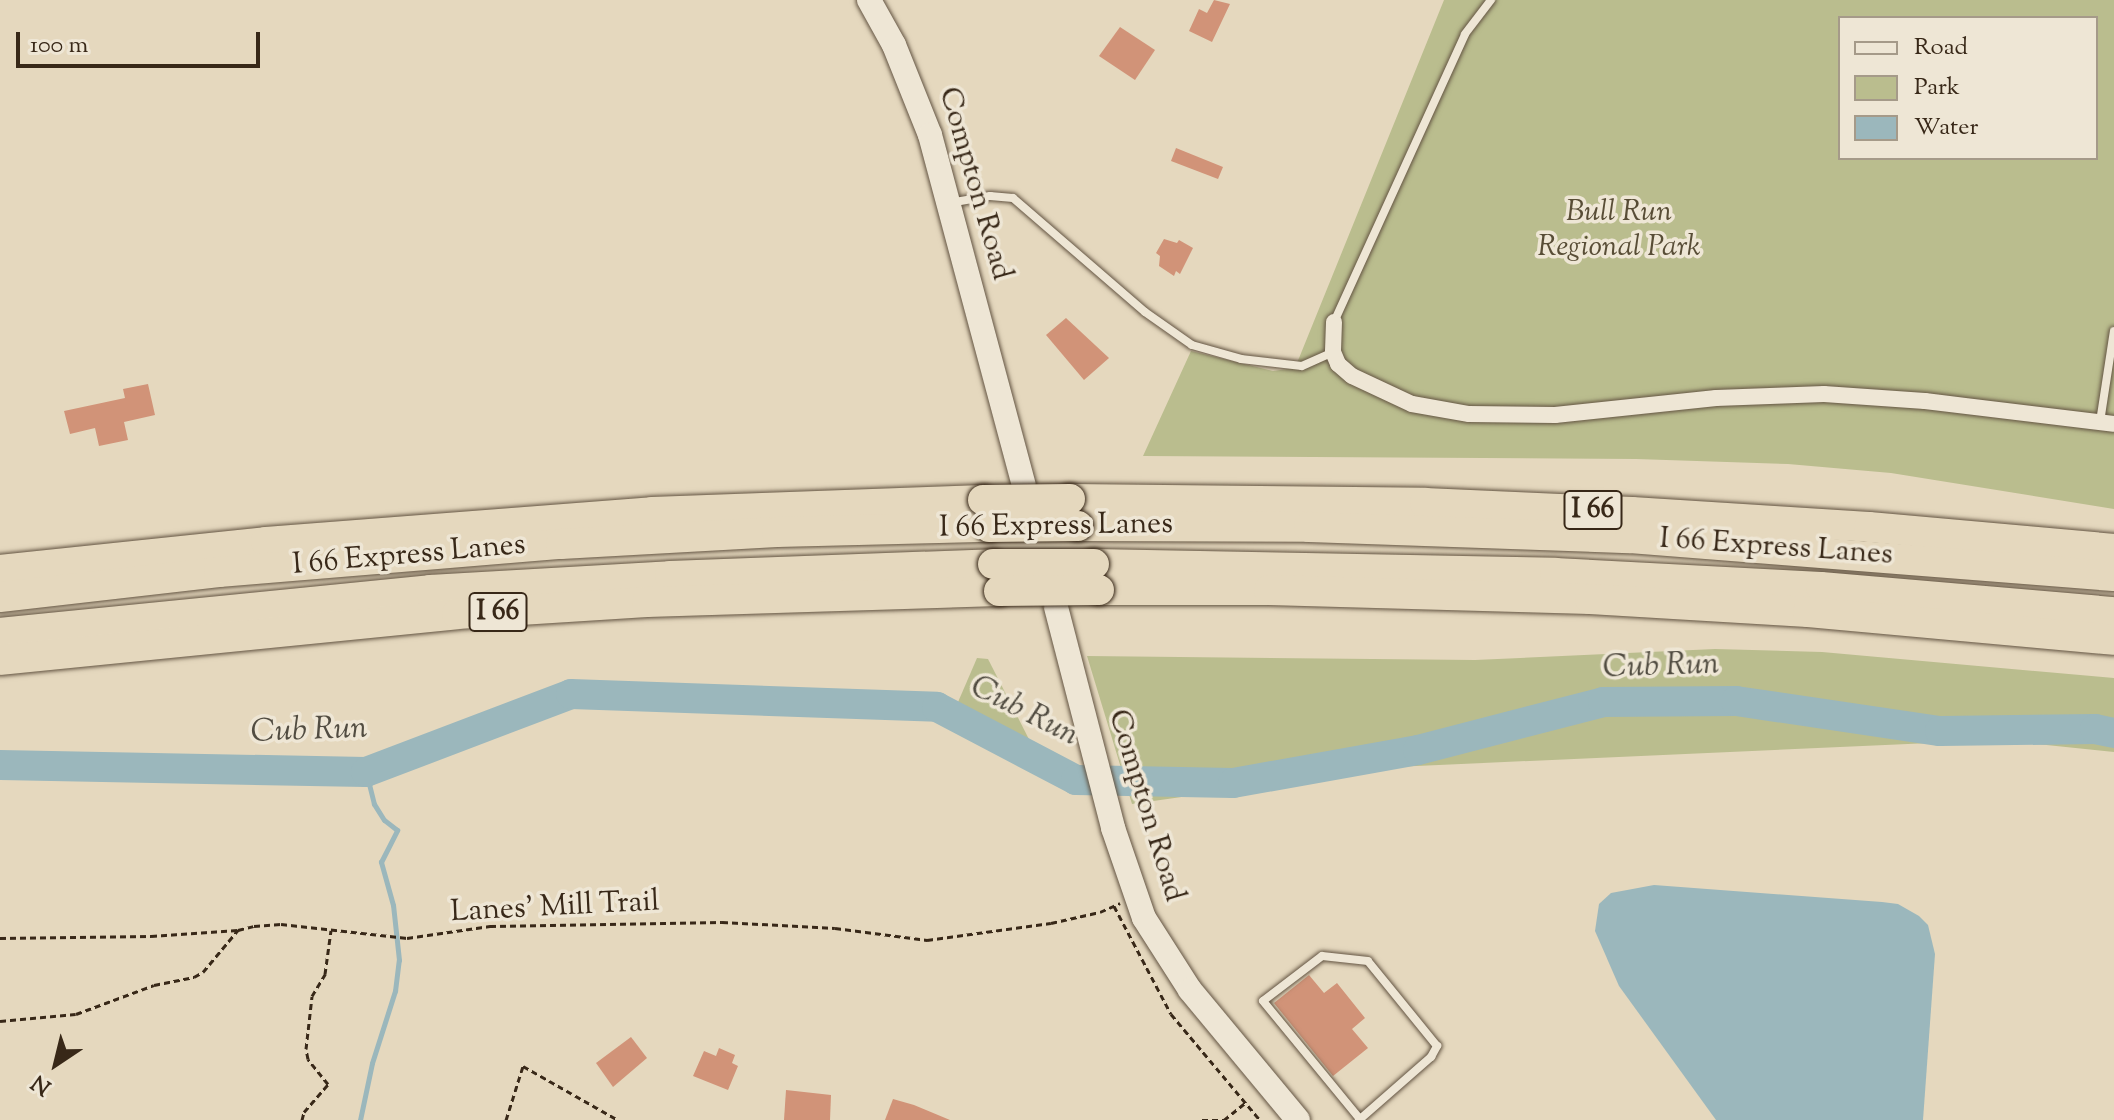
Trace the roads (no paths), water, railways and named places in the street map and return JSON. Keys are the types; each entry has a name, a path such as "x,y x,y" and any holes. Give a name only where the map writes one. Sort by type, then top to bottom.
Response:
{"highway":[{"name":"I 66","path":"0,570 282,541 652,512 1074,513 1410,503 1632,512 1869,527 2114,549"},
{"name":"I 66 Express Lanes","path":"1074,513 1338,528 1630,538 2114,576"},
{"name":"I 66 Express Lanes","path":"0,597 219,572 986,514"},
{"name":"I 66 Express Lanes","path":"1096,577 1602,575 1852,590 2114,612"},
{"name":"I 66 Express Lanes","path":"0,633 430,590 670,576 996,578"},
{"name":"I 66","path":"0,660 457,614 996,578 1096,577 1269,590 1590,599 1808,612 2114,640"}],"street":[{"name":"Compton Road","path":"869,0 916,95 949,203 1024,485"},
{"path":"1334,322 1333,352 1342,369 1366,385 1412,404 1469,414 1555,415 1716,398 1824,394 1900,398 2107,423"},
{"name":"Compton Road","path":"1056,607 1113,828 1124,900 1190,990 1298,1120"}],"lane":[{"path":"1334,322 1465,34 1491,0"},
{"path":"949,203 990,196 1013,198 1145,312 1192,345 1241,359 1302,366 1333,352"},
{"path":"2107,423 2114,331"},
{"path":"1322,956 1368,961 1437,1046 1431,1057 1359,1120 1263,1001 1322,956"}],"water":[{"path":"1654,885 1882,902 1898,904 1919,916 1928,925 1935,954 1923,1120 1716,1120 1619,986 1595,931 1599,904 1611,893"}],"waterway":[{"name":"Cub Run","path":"0,765 366,772 571,694 937,707 1076,780 1233,783 1418,750 1603,702 1736,701 1940,731 2095,729 2114,733"},
{"path":"360,1120 372,1063 395,991 399,960 393,905 381,862 397,830 384,820 374,804 366,772"}],"park label":[{"name":"Bull Run Regional Park","path":"1619,230"}]}
